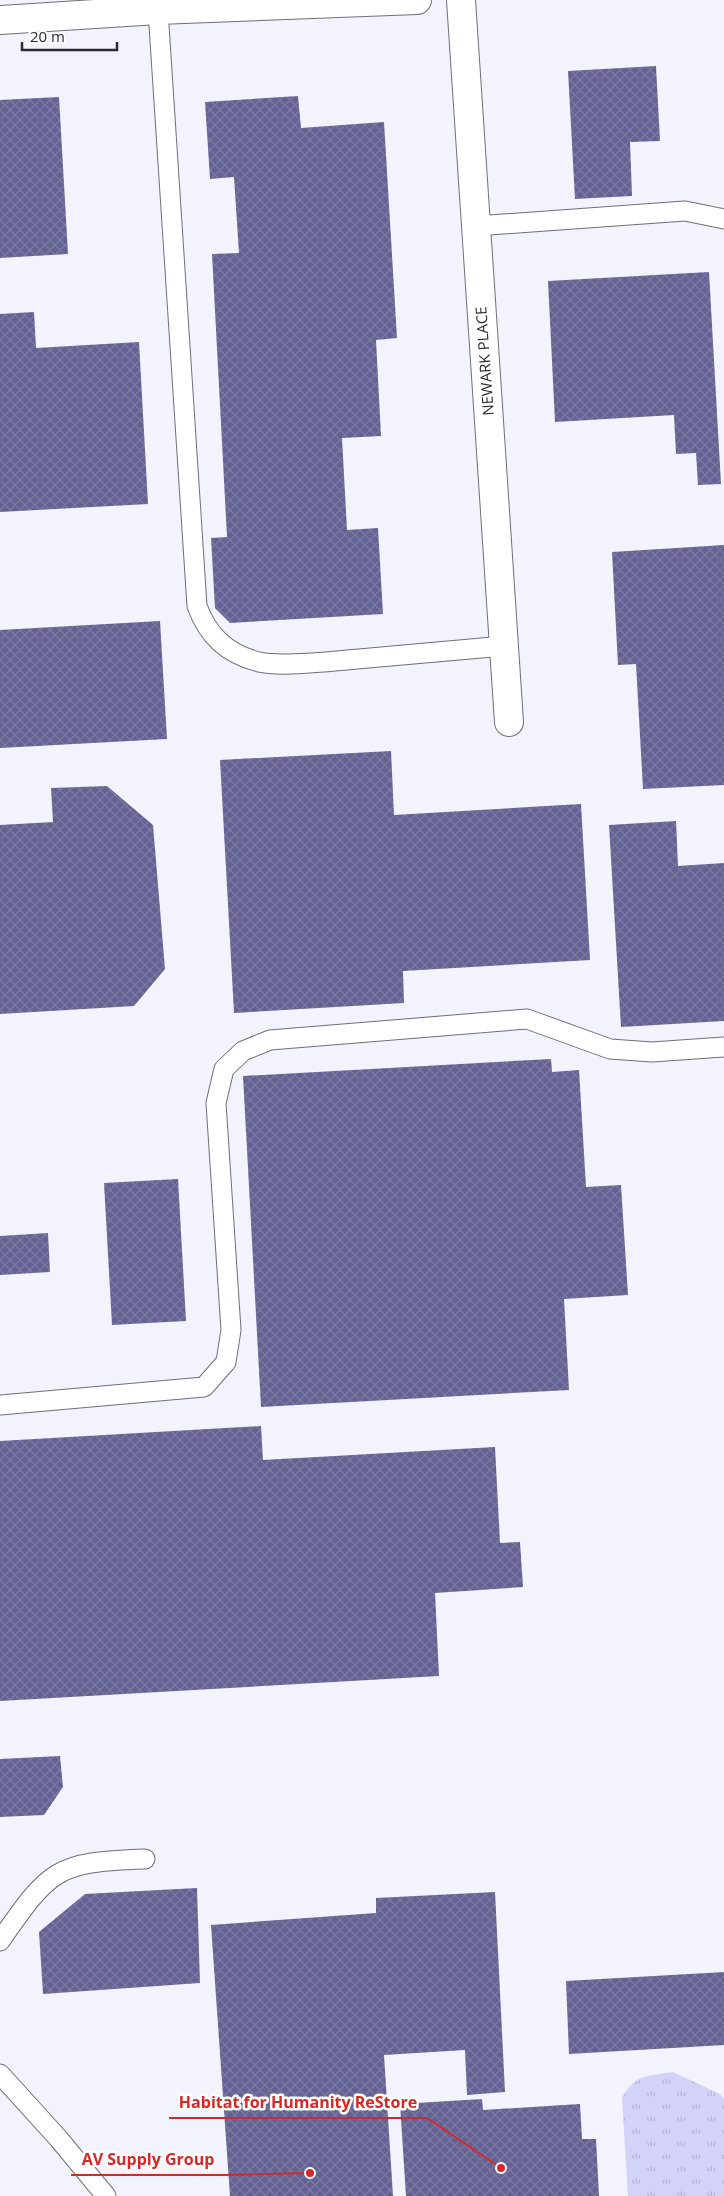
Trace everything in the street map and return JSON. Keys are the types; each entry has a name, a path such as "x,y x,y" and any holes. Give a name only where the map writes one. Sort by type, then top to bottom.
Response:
{"street":[{"path":"0,20 158,10 417,0"},
{"name":"NEWARK PLACE","path":"461,0 509,722"}],"lane":[{"path":"158,10 197,606 203,624 210,634 230,650 260,662 312,663 504,646"},
{"path":"476,226 685,211 724,219"},
{"path":"0,1405 204,1387 226,1362 231,1330 216,1103 224,1069 243,1051 270,1040 527,1020 610,1049 652,1052 724,1047"},
{"path":"0,1940 32,1895 46,1881 64,1870 82,1863 102,1860 145,1859"},
{"path":"0,2074 58,2138 106,2196"}],"green space":[{"path":"673,2072 720,2094 724,2099 724,2196 628,2196 622,2098 637,2080"}],"building":[{"path":"656,66 660,141 630,142 632,196 575,199 568,71"},
{"path":"298,96 301,128 384,122 397,338 376,340 381,436 342,438 347,530 378,528 383,614 230,623 215,608 211,538 227,537 212,254 239,253 234,177 210,179 205,102"},
{"path":"59,97 68,254 0,258 0,100"},
{"path":"709,272 721,484 698,485 696,453 676,454 674,415 555,422 548,281"},
{"path":"34,312 36,348 139,342 148,504 0,512 0,314"},
{"path":"724,545 724,785 643,789 636,664 618,665 612,552"},
{"path":"160,621 167,739 0,748 0,630"},
{"path":"391,751 394,815 581,804 590,960 403,971 404,1003 234,1013 220,760"},
{"path":"107,786 153,825 165,969 134,1006 0,1014 0,825 53,822 51,788"},
{"path":"676,821 678,866 724,863 724,1021 621,1027 609,825"},
{"path":"551,1059 552,1072 579,1070 586,1187 621,1185 628,1295 564,1299 569,1390 261,1407 243,1076"},
{"path":"178,1179 186,1321 112,1325 104,1183"},
{"path":"48,1233 50,1272 0,1275 0,1236"},
{"path":"261,1426 263,1460 495,1447 500,1543 520,1542 523,1587 435,1593 439,1676 0,1701 0,1441"},
{"path":"60,1756 63,1787 44,1815 0,1817 0,1759"},
{"path":"197,1888 200,1983 43,1994 39,1932 85,1894"},
{"path":"495,1892 505,2092 467,2095 465,2050 384,2055 393,2196 230,2196 211,1925 376,1913 376,1898"},
{"path":"724,1972 724,2045 569,2054 566,1981"},
{"path":"482,2099 483,2110 580,2104 582,2139 596,2139 599,2196 406,2196 400,2104"}],"place":[{"name":"Habitat for Humanity ReStore","path":"501,2168"},
{"name":"AV Supply Group","path":"310,2173"}]}
